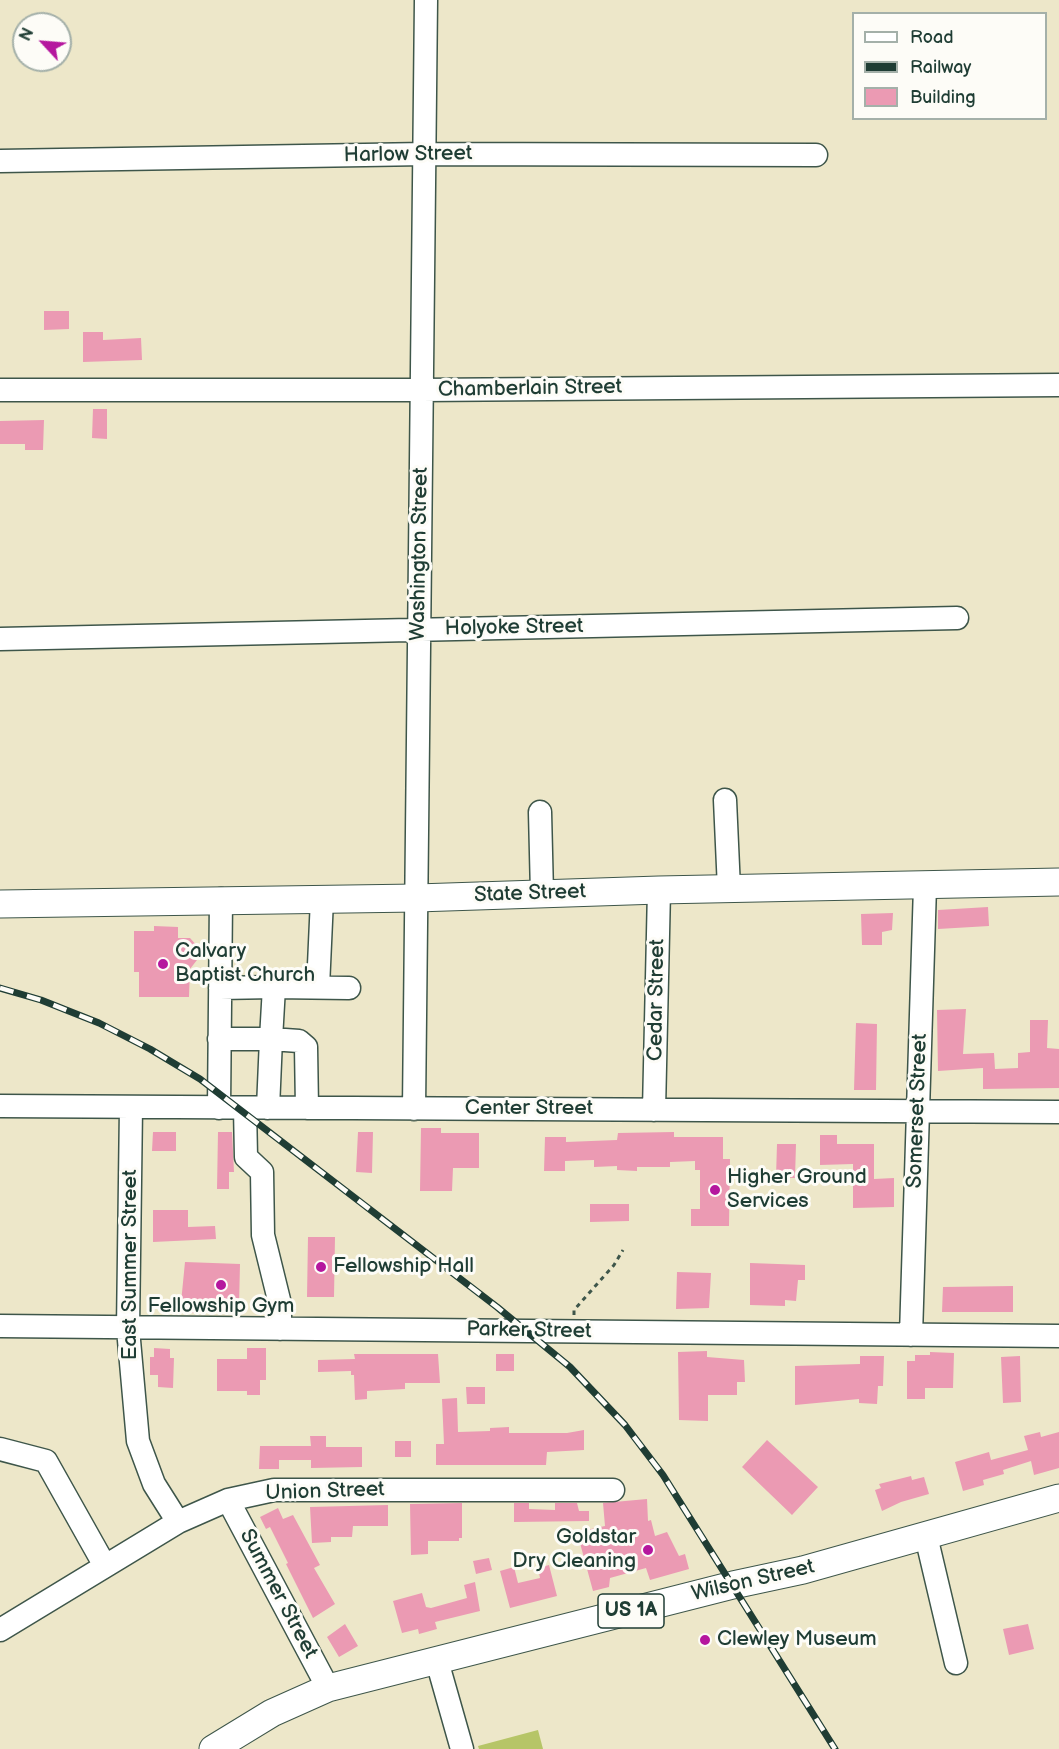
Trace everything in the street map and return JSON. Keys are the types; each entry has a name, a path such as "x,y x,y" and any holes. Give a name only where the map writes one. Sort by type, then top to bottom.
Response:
{"main road":[{"name":"State Street","path":"0,904 221,899 417,898 659,890 1059,882"},
{"name":"Wilson Street","path":"213,1749 272,1713 328,1688 926,1536 1059,1498"}],"street":[{"name":"Washington Street","path":"414,1108 426,0"},
{"name":"Harlow Street","path":"0,161 425,154 816,155"},
{"name":"Chamberlain Street","path":"0,390 422,390 1059,385"},
{"name":"Holyoke Street","path":"0,639 957,618"},
{"path":"725,800 729,889"},
{"path":"540,812 542,894"},
{"name":"Somerset Street","path":"910,1335 925,886"},
{"name":"Cedar Street","path":"654,1110 659,890"},
{"path":"318,987 322,898"},
{"path":"219,1108 221,899"},
{"path":"220,987 349,988"},
{"path":"268,1108 274,987"},
{"path":"219,1039 299,1041 306,1047 307,1108"},
{"name":"Center Street","path":"0,1106 1059,1112"},
{"name":"East Summer Street","path":"131,1107 128,1329 138,1441 154,1484 178,1522"},
{"path":"245,1108 246,1157 262,1172 263,1235 280,1304 280,1329"},
{"name":"Parker Street","path":"0,1326 1059,1336"},
{"path":"0,1449 46,1461 105,1566"},
{"name":"Union Street","path":"0,1630 178,1522 228,1500 274,1490 613,1490"},
{"name":"Summer Street","path":"228,1500 328,1688"},
{"path":"926,1536 956,1663"},
{"path":"437,1661 462,1749"}],"path":[{"path":"573,1332 574,1310 614,1265 623,1250"}],"green space":[{"path":"538,1730 543,1749 479,1749 478,1746"}],"building":[{"path":"44,311 69,311 69,329 44,330"},
{"path":"83,332 103,332 103,340 141,338 142,360 83,362"},
{"path":"93,409 107,409 107,439 92,438"},
{"path":"44,420 43,450 25,450 25,444 0,444 0,421"},
{"path":"988,907 989,926 938,929 938,910"},
{"path":"893,913 892,930 882,932 882,945 862,945 861,914"},
{"name":"Calvary Baptist Church","path":"154,926 178,927 178,938 190,938 198,947 197,960 190,969 189,997 139,997 139,972 134,972 134,931 154,931"},
{"path":"966,1009 963,1054 994,1053 995,1069 1018,1068 1018,1053 1030,1052 1030,1020 1048,1020 1047,1048 1059,1049 1059,1088 983,1089 983,1068 938,1071 937,1010"},
{"path":"856,1023 877,1024 876,1090 854,1090"},
{"path":"421,1128 441,1128 441,1133 479,1133 479,1168 453,1168 452,1191 420,1191"},
{"path":"153,1132 176,1132 176,1151 152,1151"},
{"path":"218,1132 232,1132 234,1172 229,1172 229,1189 217,1189"},
{"path":"358,1132 373,1132 372,1173 356,1172"},
{"path":"674,1132 674,1137 723,1137 723,1159 730,1159 729,1226 691,1226 691,1209 700,1209 700,1170 695,1170 695,1161 670,1162 670,1167 637,1167 637,1171 617,1170 617,1166 594,1167 594,1160 565,1161 565,1171 544,1171 545,1137 566,1137 566,1142 617,1140 618,1133"},
{"path":"820,1135 837,1135 837,1144 874,1144 874,1179 894,1178 894,1207 853,1208 853,1164 820,1165"},
{"path":"777,1144 796,1144 795,1178 776,1177"},
{"path":"590,1204 629,1204 629,1221 590,1222"},
{"path":"153,1210 188,1210 188,1227 215,1226 216,1239 153,1242"},
{"name":"Fellowship Hall","path":"308,1237 335,1237 334,1297 307,1297"},
{"name":"Fellowship Gym","path":"185,1262 240,1264 239,1307 198,1305 197,1313 180,1313"},
{"path":"750,1263 805,1265 805,1280 798,1280 796,1301 785,1300 785,1306 750,1305"},
{"path":"677,1272 711,1273 709,1308 676,1309"},
{"path":"1013,1286 1013,1312 942,1312 943,1287"},
{"path":"154,1348 170,1349 170,1358 174,1358 173,1388 158,1387 158,1375 150,1375 150,1357 154,1357"},
{"path":"247,1348 266,1348 266,1380 260,1380 260,1395 247,1395 247,1391 217,1391 217,1359 247,1359"},
{"path":"707,1351 707,1357 744,1360 745,1382 737,1382 737,1395 708,1395 708,1421 679,1420 678,1352"},
{"path":"930,1352 954,1353 953,1388 925,1388 925,1399 907,1399 907,1361 915,1361 915,1355 930,1355"},
{"path":"354,1354 438,1354 440,1383 405,1383 405,1389 367,1391 367,1399 355,1400 354,1375 351,1375 351,1371 318,1372 318,1360 355,1359"},
{"path":"496,1354 514,1354 514,1371 496,1371"},
{"path":"860,1356 884,1356 883,1386 878,1386 877,1404 859,1403 859,1399 795,1405 795,1366 860,1364"},
{"path":"1020,1356 1021,1402 1003,1403 1001,1357"},
{"path":"466,1387 485,1387 485,1404 467,1404"},
{"path":"457,1398 458,1432 490,1431 490,1428 509,1427 509,1433 567,1433 584,1430 584,1450 547,1452 546,1465 436,1465 436,1444 444,1444 442,1399"},
{"path":"1040,1432 1041,1437 1059,1432 1059,1468 1034,1475 1031,1461 1003,1470 1004,1474 983,1480 984,1485 963,1491 955,1462 989,1452 991,1460 1028,1450 1024,1436"},
{"path":"310,1436 326,1436 326,1447 362,1447 362,1467 311,1468 311,1460 279,1460 279,1469 259,1469 260,1446 311,1446"},
{"path":"767,1440 818,1487 792,1515 742,1467"},
{"path":"395,1441 411,1441 411,1457 395,1457"},
{"path":"911,1476 912,1480 924,1477 929,1494 901,1502 882,1511 875,1490 881,1488 879,1484"},
{"path":"647,1499 648,1521 651,1520 655,1536 667,1532 679,1556 685,1554 689,1569 650,1580 646,1568 610,1578 609,1587 593,1591 577,1532 605,1526 603,1503"},
{"path":"462,1503 462,1538 459,1538 459,1541 428,1541 428,1554 411,1555 410,1504"},
{"path":"514,1503 529,1503 529,1509 555,1510 555,1503 577,1503 579,1511 589,1511 589,1521 514,1522"},
{"path":"388,1505 388,1526 353,1526 352,1537 331,1537 331,1542 312,1543 310,1507"},
{"path":"278,1508 283,1519 293,1515 320,1565 314,1568 335,1604 313,1618 270,1527 266,1529 260,1517"},
{"path":"489,1558 492,1570 476,1574 473,1561"},
{"path":"549,1565 557,1596 510,1608 500,1571 514,1567 518,1583 540,1578 538,1568"},
{"path":"475,1582 480,1611 435,1622 437,1629 419,1634 418,1629 402,1633 393,1601 422,1593 426,1607 431,1608 467,1598 464,1585"},
{"path":"345,1624 358,1646 339,1657 327,1637"},
{"path":"1028,1624 1034,1649 1009,1655 1003,1629"}],"railway":[{"path":"0,988 41,1000 99,1023 150,1049 200,1079 497,1307 570,1367 625,1425 663,1475 835,1749"}],"place":[{"name":"Calvary Baptist Church","path":"163,964"},
{"name":"Higher Ground Services","path":"715,1190"},
{"name":"Fellowship Hall","path":"321,1267"},
{"name":"Fellowship Gym","path":"221,1285"},
{"name":"Goldstar Dry Cleaning","path":"648,1550"},
{"name":"Clewley Museum","path":"705,1640"}]}
